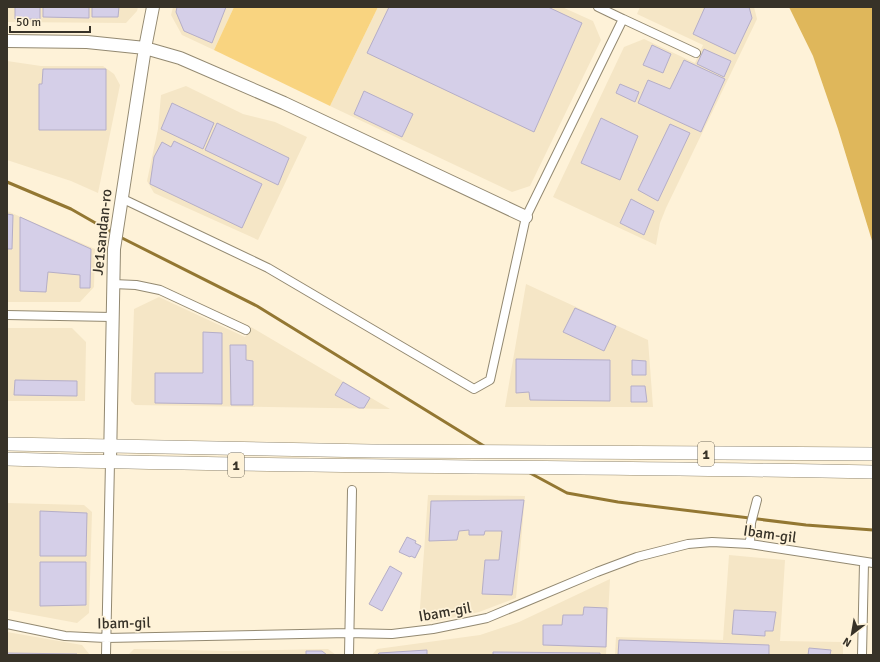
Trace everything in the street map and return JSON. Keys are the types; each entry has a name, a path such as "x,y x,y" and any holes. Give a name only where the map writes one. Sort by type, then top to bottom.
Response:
{"main road":[{"name":"1","path":"7,444 436,452 873,454"},
{"name":"1","path":"7,459 110,462 873,472"}],"street":[{"name":"Je1sandan-ro","path":"110,462 114,249 145,48 154,7"},
{"path":"598,7 696,53"},
{"path":"121,198 268,268 474,390 490,380 526,217 623,19"},
{"path":"7,41 87,42 145,48 180,58 284,103 526,217"},
{"path":"113,284 136,285 160,290 246,330"},
{"path":"7,315 112,317"},
{"path":"106,655 110,462"},
{"path":"349,655 348,633 352,490"},
{"path":"750,544 751,523 757,500"},
{"name":"Ibam-gil","path":"7,624 65,636 106,638 348,633 392,634 433,629 488,618 569,583 637,557 688,544 712,542 750,544 869,563"},
{"path":"862,655 869,563"}],"shaded area":[{"path":"7,7 138,7 137,11 126,23 7,22"},
{"path":"173,7 234,7 214,50 182,35 171,15"},
{"path":"234,7 378,7 330,106 214,50"},
{"path":"378,7 562,7 593,21 601,40 530,186 512,192 330,106"},
{"path":"640,7 754,7 757,19 666,208 660,223 656,245 553,197 624,47 644,39 695,63 703,45 637,14"},
{"path":"789,7 873,7 873,244 838,129 813,56"},
{"path":"7,61 41,66 103,66 114,74 120,85 98,193 71,181 7,160"},
{"path":"186,86 243,114 275,122 307,137 258,240 154,193 147,181 158,129 161,95"},
{"path":"7,211 95,249 94,287 80,302 7,302"},
{"path":"526,284 648,340 653,407 505,407"},
{"path":"159,297 245,337 251,327 390,409 135,405 131,401 134,309"},
{"path":"7,328 72,328 86,342 85,401 7,401"},
{"path":"428,495 525,496 516,598 479,612 437,621 419,622"},
{"path":"7,503 84,505 92,512 89,613 77,623 7,610"},
{"path":"729,555 785,560 780,641 843,642 843,655 615,655 616,637 723,640"},
{"path":"610,579 606,655 372,655 377,649 480,635 519,622"},
{"path":"7,632 82,645 90,655 7,655"},
{"path":"134,649 228,651 328,649 336,655 128,655"}],"building":[{"path":"15,7 40,7 40,19 15,19"},
{"path":"43,7 89,7 89,18 43,17"},
{"path":"92,7 119,7 118,17 92,17"},
{"path":"177,7 226,7 212,43 184,31 176,12"},
{"path":"389,7 548,7 582,23 534,132 367,53"},
{"path":"705,7 749,7 752,18 735,54 693,34"},
{"path":"652,45 671,54 663,73 643,65"},
{"path":"704,49 731,61 724,77 697,64"},
{"path":"684,60 725,79 701,132 638,103 648,80 670,89"},
{"path":"43,69 106,69 106,130 39,130 39,84 42,84"},
{"path":"620,84 639,92 635,102 616,93"},
{"path":"364,91 413,114 402,137 354,114"},
{"path":"172,103 214,123 203,149 161,129"},
{"path":"601,118 638,136 620,180 581,163"},
{"path":"217,123 289,158 278,185 205,150"},
{"path":"670,124 690,133 658,201 638,190"},
{"path":"174,141 262,184 242,228 150,184 154,157 162,142 171,147"},
{"path":"631,199 654,211 644,235 620,223"},
{"path":"7,214 13,215 12,249 7,249"},
{"path":"20,217 91,249 90,288 80,288 80,275 48,272 46,292 20,291"},
{"path":"575,308 616,326 604,351 563,332"},
{"path":"203,332 222,333 222,404 155,403 155,373 203,373"},
{"path":"230,345 246,345 246,360 253,361 253,405 231,405"},
{"path":"516,359 610,360 610,401 530,400 529,392 516,393"},
{"path":"632,360 646,361 646,375 632,375"},
{"path":"15,380 77,381 77,396 14,395"},
{"path":"343,382 370,398 364,408 359,408 335,395"},
{"path":"631,386 645,386 647,402 631,402"},
{"path":"524,500 512,595 482,594 485,560 499,560 502,531 485,531 484,535 469,535 469,530 459,531 457,540 429,541 431,501"},
{"path":"40,511 87,513 86,556 40,556"},
{"path":"407,537 416,541 415,543 421,546 415,558 399,552"},
{"path":"40,562 86,562 86,605 40,606"},
{"path":"390,566 402,573 382,611 369,604"},
{"path":"584,607 607,608 606,647 543,645 543,625 562,625 563,615 583,615"},
{"path":"734,610 776,612 773,631 765,631 765,636 732,634"},
{"path":"619,640 769,645 769,655 618,655"},
{"path":"809,648 831,650 830,655 808,655"},
{"path":"427,650 427,655 377,655 379,653"},
{"path":"306,651 322,651 327,655 306,655"},
{"path":"493,652 600,653 600,655 493,655"},
{"path":"7,653 77,654 77,655 7,655"}],"waterway":[{"path":"7,182 71,209 113,233"},
{"path":"120,237 257,306 484,446"},
{"path":"530,473 567,493 618,502 806,525 873,530"}]}
